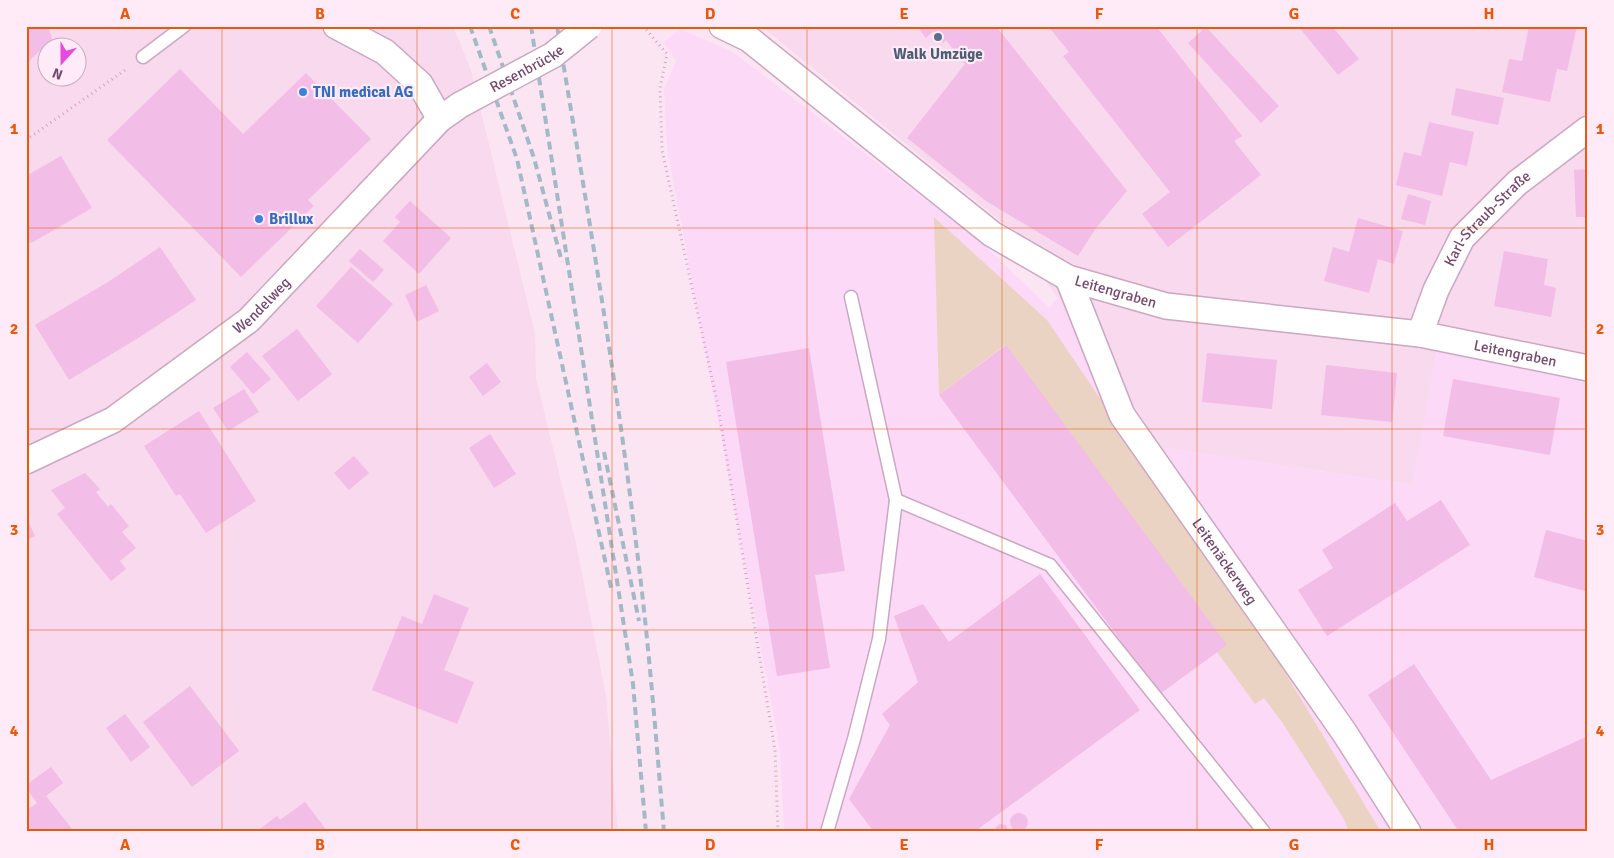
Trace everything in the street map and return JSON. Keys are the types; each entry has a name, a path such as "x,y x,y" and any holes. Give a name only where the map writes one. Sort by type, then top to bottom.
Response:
{"street":[{"path":"336,26 385,52 450,112"},
{"name":"Resenbrücke","path":"450,112 553,55 589,26"},
{"name":"Leitengraben","path":"722,26 749,39 992,234 1068,278 1166,306 1420,334 1588,368"},
{"name":"Wendelweg","path":"26,461 114,420 249,320 450,112"},
{"name":"Karl-Straub-Straße","path":"1420,334 1436,290 1462,238 1517,183 1588,129"},
{"name":"Leitenäckerweg","path":"1068,278 1122,415 1344,732 1408,832"}],"lane":[{"path":"143,57 184,26"},
{"path":"827,832 854,739 879,639 896,500 851,297"},
{"path":"896,500 1050,565 1264,832"}],"path":[{"path":"643,26 667,54 660,88 662,150 718,406 775,750 778,832"},
{"path":"26,140 143,57"}],"shaded area":[{"path":"26,26 453,26 471,70 535,334 536,378 576,543 606,696 618,832 26,832"},
{"path":"761,26 1588,26 1588,359 1440,330 1413,485 1159,447 1058,298 1003,223"},
{"path":"680,29 733,52 982,243 1049,307 1058,298 1159,447 1412,485 1436,351 1588,382 1588,832 784,832 780,750 667,148 664,89 676,61 664,42"},
{"path":"934,217 1047,320 1283,669 1381,832 1349,832 1344,819 1282,722 1264,698 1255,704 1005,345 939,395"}],"building":[{"path":"26,26 56,27 49,29 52,38 38,38 38,52 26,64"},
{"path":"917,26 996,26 1127,191 1096,228 1078,256 986,201 907,138 965,64 946,40 943,43 933,31 926,38"},
{"path":"1048,26 1156,26 1242,136 1234,141 1261,175 1168,247 1142,214 1170,192 1063,56 1069,52"},
{"path":"1298,26 1332,26 1359,59 1338,75"},
{"path":"1529,26 1577,26 1567,71 1557,69 1550,102 1502,92 1509,59 1522,61"},
{"path":"1206,27 1279,106 1261,123 1188,43"},
{"path":"180,69 243,134 306,73 371,139 308,200 314,206 241,277 107,140"},
{"path":"1456,88 1504,98 1498,125 1451,115"},
{"path":"1429,122 1474,132 1467,166 1450,162 1442,196 1396,185 1404,152 1421,156"},
{"path":"61,156 92,208 33,242 26,244 26,176"},
{"path":"1588,169 1588,217 1576,217 1574,170"},
{"path":"1408,194 1431,201 1425,225 1401,219"},
{"path":"410,201 451,238 419,274 383,241 400,222 395,217"},
{"path":"1358,218 1403,231 1394,264 1378,259 1369,293 1324,281 1333,247 1349,252"},
{"path":"160,247 196,300 69,380 35,325 108,282"},
{"path":"360,249 384,270 373,282 349,261"},
{"path":"1504,251 1548,259 1544,285 1556,288 1551,317 1494,306"},
{"path":"351,267 393,304 358,343 316,306"},
{"path":"426,285 439,311 417,322 405,295"},
{"path":"297,329 332,374 298,401 262,356"},
{"path":"1006,345 1227,645 1160,694 939,395"},
{"path":"809,348 845,571 815,575 830,668 777,676 726,362"},
{"path":"247,352 271,379 253,394 230,367"},
{"path":"1207,353 1277,360 1272,409 1202,402"},
{"path":"487,363 501,382 483,396 469,377"},
{"path":"1326,365 1397,373 1392,422 1321,415"},
{"path":"1453,379 1560,398 1550,455 1443,436"},
{"path":"244,389 259,412 228,431 213,408"},
{"path":"199,411 256,501 206,533 180,494 176,496 144,446"},
{"path":"490,434 516,474 494,488 469,448"},
{"path":"354,456 369,473 349,490 334,473"},
{"path":"85,473 100,489 96,492 108,507 111,504 129,526 122,532 136,548 120,561 126,569 111,581 57,514 65,508 51,490"},
{"path":"1441,500 1470,545 1327,636 1298,590 1333,568 1322,550 1395,503 1407,521"},
{"path":"26,517 35,536 26,540"},
{"path":"1546,530 1588,541 1588,592 1534,577"},
{"path":"1040,574 1140,710 974,832 874,832 849,799 890,725 882,714 918,682 894,616 923,604 949,642"},
{"path":"434,594 469,608 444,670 474,682 457,724 372,690 402,616 422,624"},
{"path":"1414,664 1491,780 1588,736 1588,832 1459,832 1368,695"},
{"path":"190,686 239,751 192,787 143,722"},
{"path":"125,714 150,747 131,762 106,728"},
{"path":"51,767 63,783 46,796 72,829 69,832 26,832 26,811 37,803 26,788 26,785"},
{"path":"305,802 328,832 256,832 277,816 280,820"},
{"path":"1015,813 1023,813 1028,818 1026,829 1015,831 1010,826 1010,818"},
{"path":"1000,824 1006,825 1009,832 995,832 996,827"}],"railway":[{"path":"470,26 517,159 612,592"},
{"path":"489,26 534,158 562,262"},
{"path":"531,26 633,684 646,832"},
{"path":"557,26 600,288 629,485 645,621 664,832"},
{"path":"604,452 639,621"}],"place":[{"name":"Walk Umzüge","path":"938,37"},
{"name":"TNI medical AG","path":"303,92"},
{"name":"Brillux","path":"259,219"}]}
